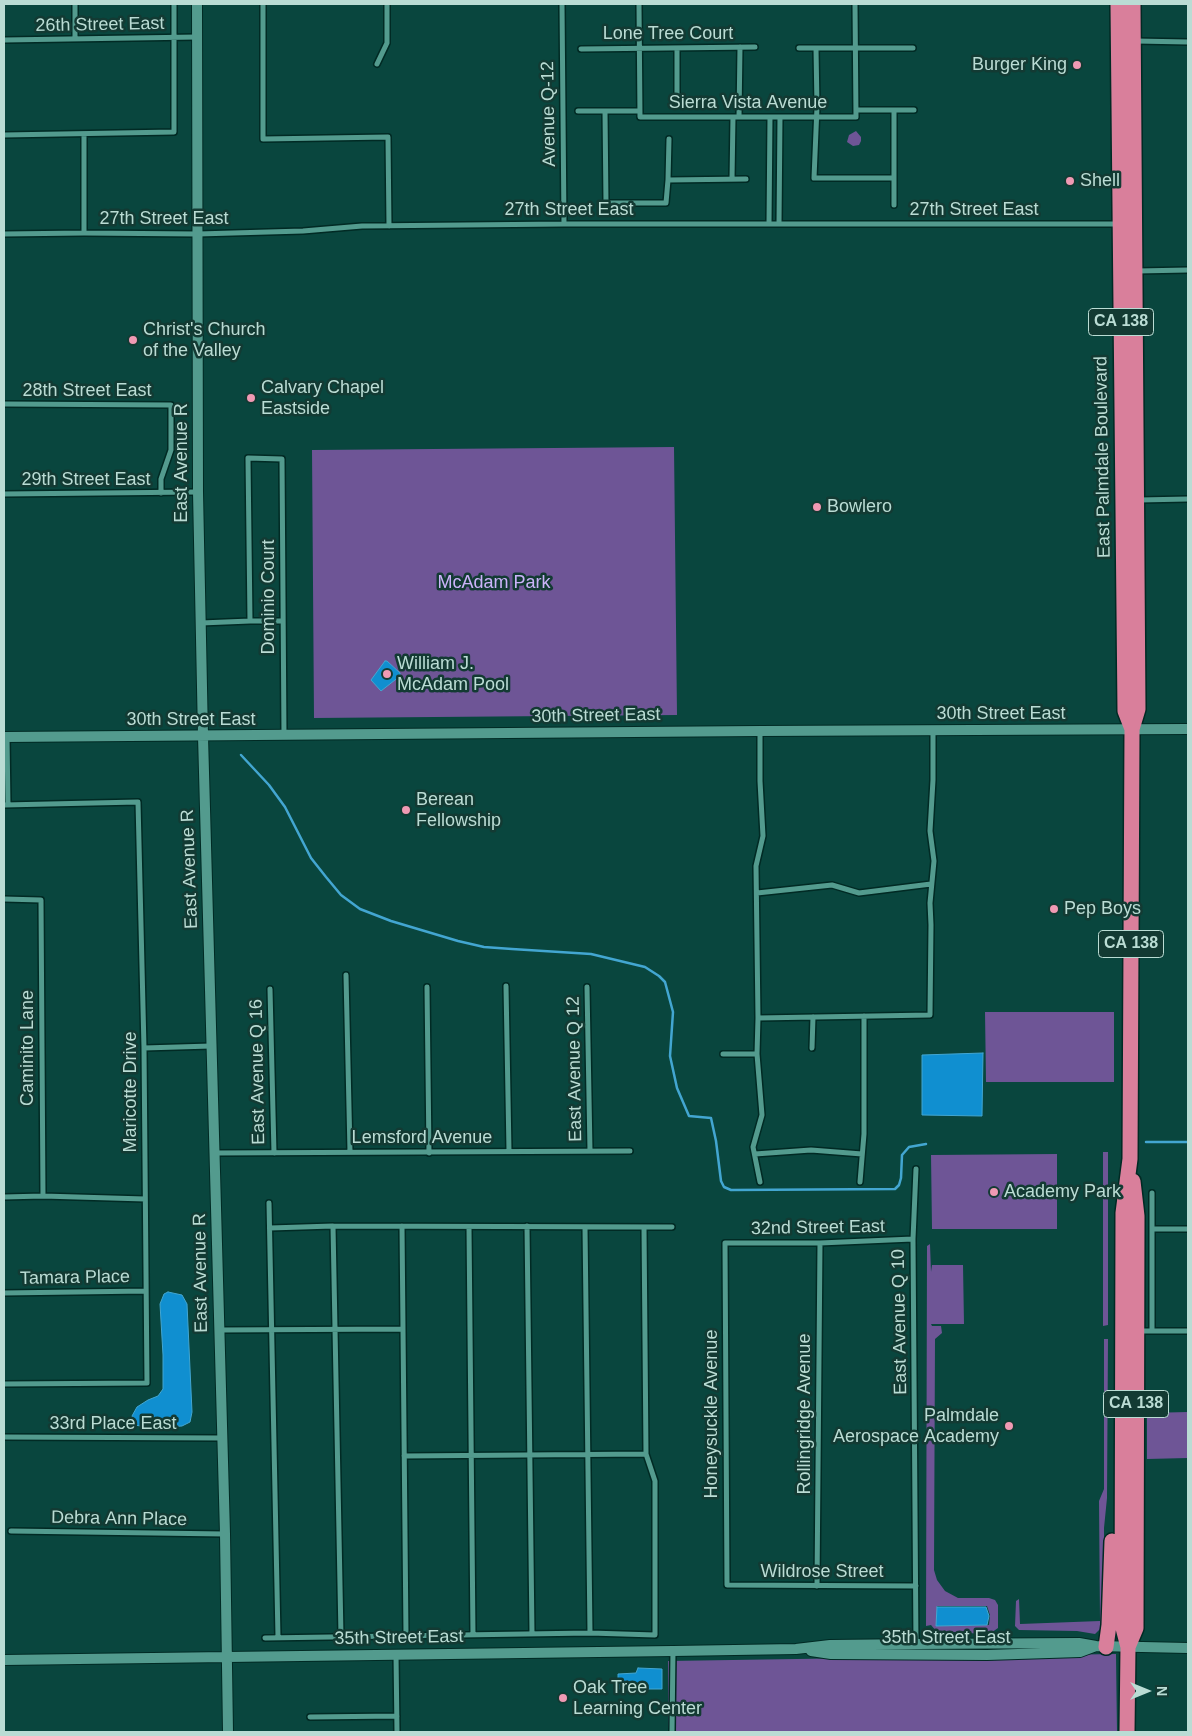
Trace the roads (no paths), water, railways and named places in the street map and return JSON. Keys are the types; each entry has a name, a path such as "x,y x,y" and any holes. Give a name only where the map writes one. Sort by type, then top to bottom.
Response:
{"highway":[{"name":"East Palmdale Boulevard","path":"1118,4 1126,41"},
{"name":"East Palmdale Boulevard","path":"1132,729 1125,712 1126,41 1133,4"},
{"name":"East Palmdale Boulevard","path":"1127,224 1134,271 1138,709 1132,729 1130,1159 1123,1218 1122,1624 1128,1647 1127,1732"},
{"name":"East Palmdale Boulevard","path":"1128,1647 1136,1628 1137,1216 1130,1159"},
{"path":"1114,1332 1114,1251 1123,1218"},
{"path":"1101,1646 1108,1625 1115,1477 1122,1458"}],"street":[{"path":"75,4 75,39"},
{"path":"4,135 174,132 174,4"},
{"name":"East Avenue R","path":"197,4 198,492 203,736 226,1534 228,1732"},
{"path":"263,4 263,139 388,137 388,226"},
{"path":"377,64 387,43 386,4"},
{"name":"Avenue Q-12","path":"562,4 564,224"},
{"path":"578,111 640,111 639,4"},
{"path":"856,4 856,110 914,110"},
{"name":"26th Street East","path":"4,40 197,37"},
{"path":"1126,41 1188,42"},
{"path":"740,47 740,117"},
{"name":"Lone Tree Court","path":"582,49 755,47"},
{"path":"677,48 677,101"},
{"path":"799,48 913,48"},
{"path":"816,48 814,178 894,178"},
{"name":"Sierra Vista Avenue","path":"640,111 640,117 856,117 856,110"},
{"path":"894,110 894,204"},
{"path":"605,111 606,203 666,203 669,139"},
{"path":"732,179 733,117"},
{"path":"769,224 770,117"},
{"path":"779,224 780,117"},
{"path":"84,135 84,233"},
{"path":"668,180 746,179"},
{"name":"27th Street East","path":"4,234 198,234 303,231 362,226 564,224 1127,224"},
{"path":"1134,271 1188,270"},
{"name":"28th Street East","path":"4,404 171,405 171,450 161,479 161,493"},
{"name":"Dominio Court","path":"250,621 248,458 282,459 284,735"},
{"name":"29th Street East","path":"4,494 198,492"},
{"path":"1136,500 1188,499"},
{"path":"201,622 283,621"},
{"name":"30th Street East","path":"5,737 1188,729"},
{"path":"760,731 763,836 756,866 757,1054 762,1115 753,1147 760,1182"},
{"path":"758,1018 930,1014 930,904 934,861 930,831 933,731"},
{"path":"5,737 6,804"},
{"name":"Maricotte Drive","path":"4,1384 147,1383 144,1048 138,802 6,804"},
{"path":"757,893 832,885 859,893 931,884"},
{"name":"Caminito Lane","path":"4,899 41,900 43,1196"},
{"path":"346,975 350,1152"},
{"path":"506,986 509,1152"},
{"path":"427,987 429,1153"},
{"name":"East Avenue Q 12","path":"587,987 590,1151"},
{"name":"East Avenue Q 16","path":"270,989 274,1153"},
{"path":"860,1182 864,1134 864,1016"},
{"path":"812,1048 813,1017"},
{"path":"144,1048 212,1046"},
{"path":"723,1054 757,1054"},
{"path":"755,1154 811,1150 862,1154"},
{"name":"Lemsford Avenue","path":"215,1153 630,1151"},
{"name":"East Avenue Q 10","path":"916,1169 913,1239 916,1654"},
{"path":"1152,1193 1152,1331"},
{"path":"4,1197 43,1196 145,1199"},
{"path":"269,1203 278,1637"},
{"path":"270,1228 333,1226 672,1227"},
{"path":"333,1226 341,1636"},
{"path":"402,1226 406,1635"},
{"path":"526,1226 532,1634"},
{"path":"469,1227 474,1635"},
{"path":"585,1227 590,1634"},
{"path":"265,1638 406,1635 655,1634 655,1481 646,1454 644,1227"},
{"path":"1152,1229 1188,1229"},
{"name":"32nd Street East","path":"725,1243 820,1243 913,1239"},
{"name":"Honeysuckle Avenue","path":"725,1243 727,1585"},
{"name":"Rollingridge Avenue","path":"817,1586 820,1243"},
{"name":"Tamara Place","path":"4,1292 146,1291"},
{"path":"219,1330 403,1329"},
{"path":"1136,1331 1188,1331"},
{"name":"33rd Place East","path":"4,1437 223,1438"},
{"path":"404,1456 646,1454"},
{"name":"Debra Ann Place","path":"11,1531 226,1534"},
{"name":"Wildrose Street","path":"727,1585 916,1586"},
{"path":"945,1654 952,1651 1001,1649 1004,1648 1005,1643"},
{"name":"35th Street East","path":"4,1660 673,1652 796,1649 830,1645 1005,1643 1079,1643 1101,1646 1188,1648"},
{"name":"35th Street East","path":"796,1649 831,1654 945,1654 1080,1652 1101,1646"},
{"path":"672,1732 673,1652"},
{"path":"396,1654 397,1732"},
{"path":"310,1717 397,1716"}],"water":[{"name":"William J. McAdam Pool","path":"385,661 400,673 400,676 381,691 371,680"},
{"path":"983,1053 982,1116 922,1115 922,1055"},
{"path":"168,1292 182,1295 187,1304 192,1412 190,1422 182,1426 151,1428 135,1425 132,1416 137,1407 158,1396 163,1389 160,1304 164,1294"},
{"path":"937,1607 986,1607 989,1616 987,1625 936,1626"},
{"path":"638,1668 662,1669 662,1689 618,1689 618,1674 636,1673"}],"waterway":[{"path":"241,755 269,785 285,807 311,858 341,895 360,909 391,921 484,947 591,954 645,967 659,976 665,982 673,1012 670,1056 677,1088 689,1116 711,1118 721,1181 724,1187 731,1190 895,1189 899,1185 901,1178 902,1155 909,1147 926,1144"},
{"path":"1146,1142 1188,1142"}],"place":[{"name":"Burger King","path":"1077,65"},
{"name":"Shell","path":"1070,181"},
{"name":"Christ's Church of the Valley","path":"133,340"},
{"name":"Calvary Chapel Eastside","path":"251,398"},
{"name":"Bowlero","path":"817,507"},
{"name":"William J. McAdam Pool","path":"387,674"},
{"name":"Berean Fellowship","path":"406,810"},
{"name":"Pep Boys","path":"1054,909"},
{"name":"Academy Park","path":"994,1192"},
{"name":"Palmdale Aerospace Academy","path":"1009,1426"},
{"name":"Oak Tree Learning Center","path":"563,1698"}],"park label":[{"name":"McAdam Park","path":"494,583"}]}
